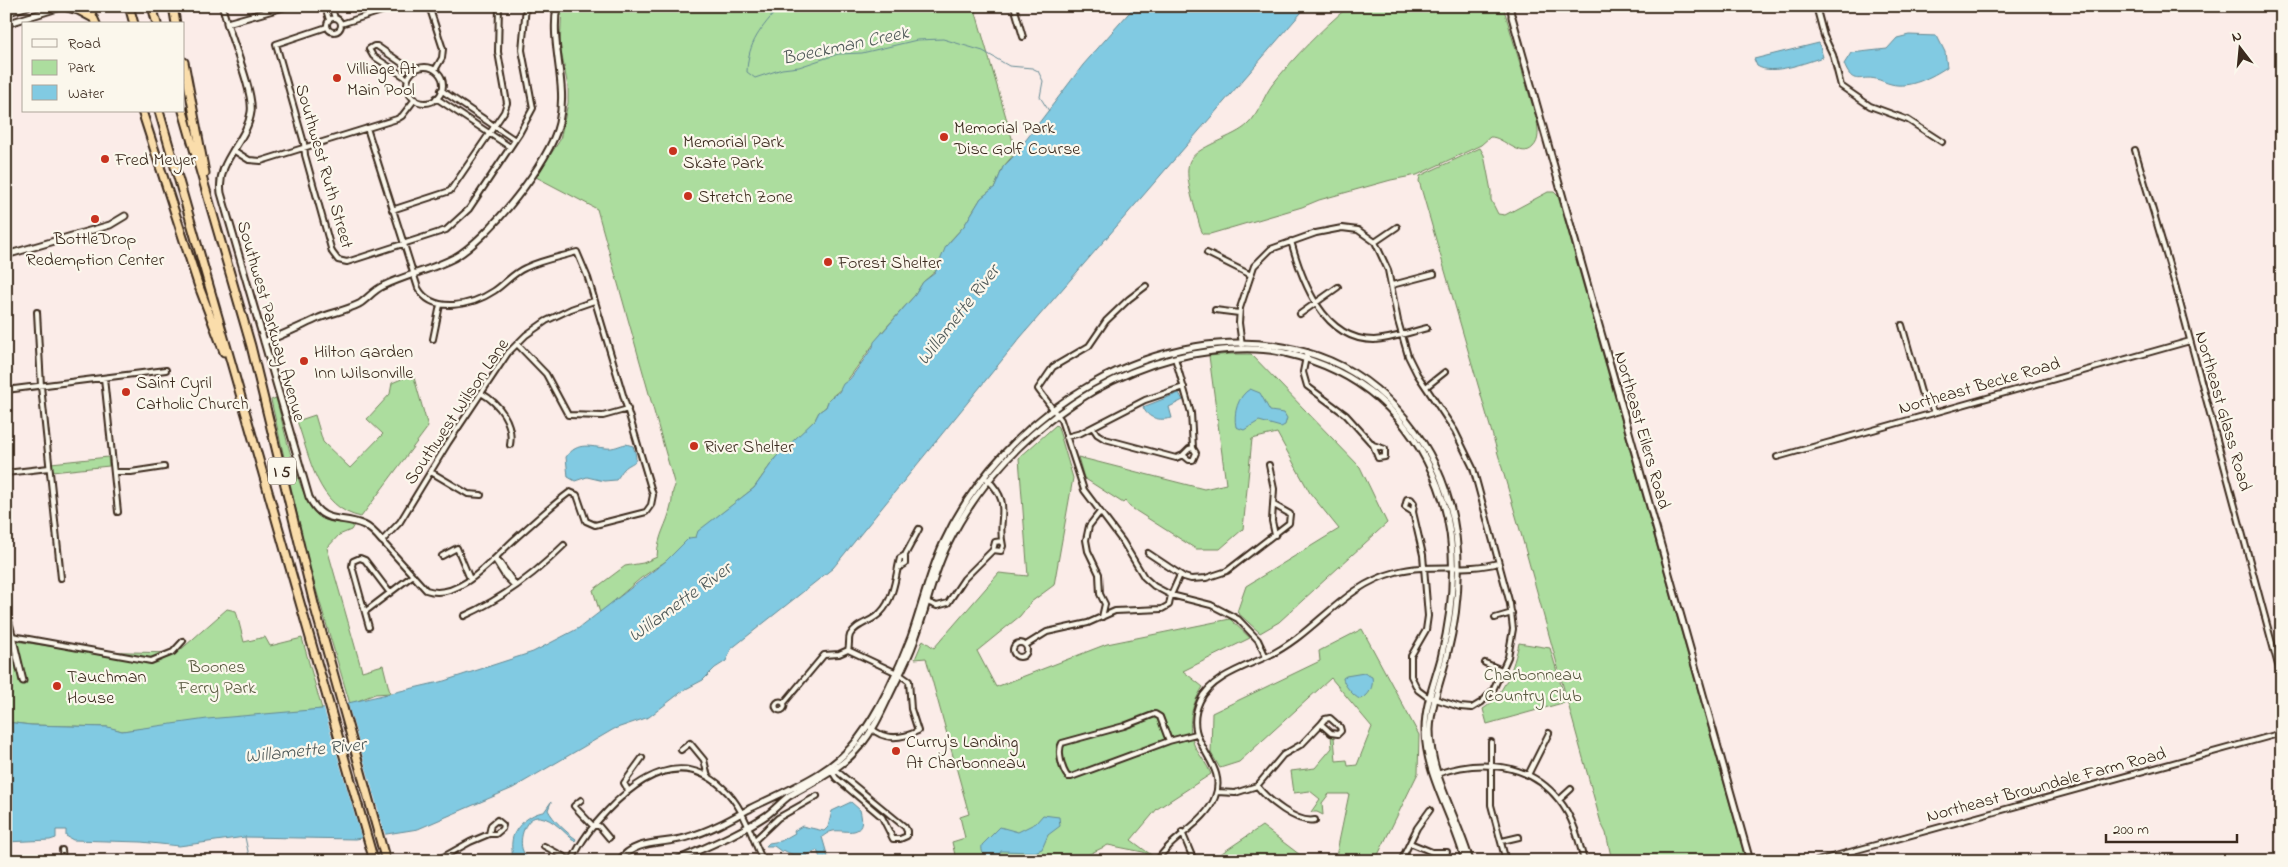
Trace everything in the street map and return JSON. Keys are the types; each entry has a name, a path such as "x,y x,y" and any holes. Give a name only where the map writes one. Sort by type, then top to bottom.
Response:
{"highway":[{"path":"64,6 78,10 95,21"},
{"path":"88,6 95,21"},
{"path":"129,6 133,22"},
{"path":"152,6 156,22"},
{"path":"173,6 176,22"},
{"name":"I 5","path":"185,67 210,203"},
{"name":"I 5","path":"142,112 198,284 238,384"},
{"name":"I 5","path":"159,112 374,861"},
{"name":"I 5","path":"183,112 262,389 300,554 386,861"}],"street":[{"path":"6,13 28,6"},
{"path":"6,24 64,6"},
{"name":"Southwest Parkway Avenue","path":"222,6 252,105 250,117 221,172 220,189 313,505 330,519 357,522 367,526 426,590 442,592 470,578"},
{"path":"227,23 287,6"},
{"path":"325,6 329,20 327,27 330,32 336,32 340,29 341,24"},
{"path":"332,6 335,18 341,24"},
{"path":"341,24 396,6"},
{"path":"430,6 443,49 442,58 435,70"},
{"path":"392,210 450,191 490,133 507,103 498,52 499,6"},
{"name":"Southwest Ruth Street","path":"327,27 276,44 332,252 338,260 346,262 450,228 469,209 515,140 533,108 522,50 526,6"},
{"path":"264,342 353,306 383,286 452,259 475,243 520,191 547,154 559,126 563,100 556,48 557,6"},
{"path":"1014,6 1023,37"},
{"name":"Northeast Eilers Road","path":"1510,6 1750,861"},
{"path":"1816,6 1824,36 1833,55 1841,86 1870,106 1908,120 1942,142"},
{"path":"329,20 335,18"},
{"path":"408,79 372,56 369,49 376,46 413,71"},
{"path":"422,67 435,70 441,78 441,90 436,98 425,102 415,99 408,91 408,79 413,71 422,67"},
{"path":"441,90 515,140"},
{"path":"436,98 510,147"},
{"path":"232,150 254,161 304,148 402,116 415,99"},
{"path":"367,128 413,274 425,298 440,305 468,302 484,296 526,267 577,252 586,272 652,494 650,508 644,513 595,525 588,522 585,518 575,493 568,493 517,537 495,560 470,578 458,548 442,556"},
{"name":"Northeast Glass Road","path":"2135,150 2190,341 2282,680"},
{"path":"6,255 110,225 126,216"},
{"path":"1376,242 1397,226"},
{"path":"1243,348 1239,313 1251,275 1262,257 1278,246 1291,241 1342,228 1358,230 1376,242 1384,258 1392,285 1401,334 1412,365 1455,431 1471,463 1486,512 1512,613 1512,639 1502,670 1493,690 1476,706 1464,708 1433,699 1418,690 1411,676 1409,666 1412,652 1422,638 1428,620 1421,540 1413,512"},
{"path":"1291,241 1301,275 1315,303 1337,326 1360,338 1380,339 1427,328"},
{"path":"1207,253 1251,275"},
{"path":"1392,285 1434,274"},
{"path":"1146,286 1130,298 1106,321 1089,346 1053,368 1038,389 1055,411 1066,437 1081,486 1123,542 1144,576 1154,586 1170,595 1211,605 1238,619 1258,640 1266,657"},
{"path":"1300,314 1338,287"},
{"name":"Southwest Wilson Lane","path":"382,541 398,526 504,358 530,331 550,319 594,301"},
{"path":"434,339 440,305"},
{"path":"1215,310 1239,313"},
{"path":"38,312 41,386 61,578"},
{"path":"1902,325 1920,392 1935,412"},
{"name":"Northeast Becke Road","path":"1777,457 2190,341"},
{"path":"676,861 765,816 789,797 832,770 858,749 915,639 925,602 945,549 987,479 1055,411 1115,372 1173,352 1197,346 1241,342 1276,345 1306,355 1343,373 1376,395 1392,410 1413,438 1436,481 1446,511 1456,567 1451,606 1433,699 1426,714 1426,736 1428,755 1470,861"},
{"path":"517,344 546,374 568,415 603,416 628,409"},
{"path":"1055,411 1123,376 1175,358 1200,352 1243,348 1306,355"},
{"path":"1173,352 1192,421 1193,448 1196,453 1193,460 1183,455"},
{"path":"1306,355 1303,377 1307,386 1346,415 1373,445"},
{"path":"6,390 166,370"},
{"path":"1426,387 1445,372"},
{"path":"104,378 118,512"},
{"path":"1066,437 1081,434 1134,404 1184,387"},
{"path":"481,393 497,404 505,416 511,435 510,445"},
{"path":"1092,428 1101,437 1109,441 1172,457 1183,455 1186,451 1193,448"},
{"path":"1269,464 1274,489 1272,516 1275,535"},
{"path":"6,473 49,468"},
{"path":"114,472 136,472 164,468"},
{"path":"431,472 468,494 481,495"},
{"path":"987,479 998,490 1002,500 1002,541 1004,546 1001,551 993,550"},
{"path":"1148,553 1180,575 1199,579 1220,574 1286,526 1290,519 1286,511 1274,505"},
{"path":"1100,512 1089,526 1086,546 1098,569 1100,594 1104,604 1102,618"},
{"path":"848,650 849,638 855,629 874,618 885,607 900,566 905,564 905,555 919,529"},
{"path":"925,602 941,606 951,601 964,579 993,550 995,542 1002,541"},
{"path":"464,616 492,603 516,586 564,545"},
{"path":"369,627 352,566 356,558 365,560 390,593"},
{"path":"495,560 516,586"},
{"path":"1157,861 1182,832 1209,810 1217,792 1218,779 1215,769 1201,747 1196,734 1196,712 1200,699 1208,689 1223,678 1266,657 1297,638 1345,597 1361,586 1397,572 1424,568 1483,566 1498,563"},
{"path":"1026,645 1054,629 1088,623 1115,611 1162,609 1169,605 1170,595 1180,575"},
{"path":"366,612 412,576"},
{"path":"1104,604 1115,611"},
{"path":"6,610 23,681"},
{"path":"1495,618 1512,613"},
{"path":"12,636 151,661 168,654 183,641"},
{"path":"784,703 824,655 838,654 848,650 897,673 909,681 911,709 918,731 890,738 879,735 870,727"},
{"path":"1485,663 1502,670"},
{"path":"1169,741 1160,717 1155,714 1130,724 1062,743 1060,747 1064,771 1070,777 1169,741 1196,734"},
{"path":"1217,792 1235,793 1257,786 1283,754 1302,744 1325,719 1330,718 1340,727 1340,731 1338,734 1331,733 1321,724"},
{"path":"1528,775 1549,733"},
{"name":"Northeast Browndale Farm Road","path":"1817,861 2282,733"},
{"path":"681,750 690,742 704,760 708,777"},
{"path":"1491,742 1491,805 1506,861"},
{"path":"628,790 624,783 642,758"},
{"path":"1436,774 1458,767 1490,765 1528,775 1559,800 1574,828 1584,861"},
{"path":"544,846 572,861 581,841 628,790 644,780 669,770 688,770 708,777 723,788 742,813 764,861"},
{"path":"832,770 905,827 908,831 907,836 893,839 882,817 832,770"},
{"path":"619,861 632,848 692,836 832,770"},
{"path":"1436,774 1466,861"},
{"path":"1257,786 1299,820 1307,822 1314,820"},
{"path":"1559,800 1571,789"},
{"path":"755,840 778,818 817,796"},
{"path":"581,800 574,806 593,826 599,826 609,838"},
{"path":"1401,861 1424,816 1430,810"},
{"path":"1182,832 1194,861"},
{"path":"436,861 489,834"},
{"path":"1502,841 1518,837"},
{"path":"1410,843 1432,852 1447,852"},
{"path":"62,850 63,861"}],"green space":[{"path":"562,6 974,6 1016,152 1003,167 995,187 981,198 964,226 950,241 936,271 923,282 915,295 884,330 841,389 829,399 826,407 776,457 754,488 600,613 593,590 625,566 643,563 657,557 659,542 672,503 675,486 597,209 536,177 560,140 568,103 568,87 560,46"},
{"path":"1349,6 1503,6 1537,121 1537,141 1533,147 1523,151 1501,140 1490,137 1481,145 1417,175 1391,180 1210,234 1203,234 1189,186 1188,170 1192,157 1206,147 1234,134 1248,124 1281,74 1328,24"},
{"path":"1480,148 1484,155 1491,200 1498,214 1505,215 1548,192 1554,192 1558,196 1746,861 1612,861 1606,833 1601,823 1520,530 1419,181 1420,176"},
{"path":"1251,354 1360,467 1387,523 1279,622 1260,633 1237,612 1246,586 1339,529 1310,493 1277,433 1252,439 1243,529 1220,549 1196,549 1130,507 1125,501 1123,503 1084,478 1078,457 1204,489 1226,484 1209,356"},
{"path":"413,374 428,427 361,517 346,512 334,503 317,479 297,421 315,415 323,442 350,468 383,434 367,419 390,394 392,383"},
{"path":"276,398 292,460 310,506 321,518 354,525 351,530 339,535 327,548 362,671 383,665 390,693 375,694 350,704 308,562 271,400"},
{"path":"1056,425 1073,478 1054,585 1031,602 1020,616 977,651 996,687 1107,644 1230,619 1250,638 1183,671 1203,687 1195,701 1190,724 1195,747 1211,774 1157,809 1131,840 1154,857 1143,852 1108,845 1075,861 944,861 946,858 955,855 952,842 965,838 960,817 969,814 926,658 915,659 923,640 934,648 999,573 1028,576 1019,458"},
{"path":"108,457 109,466 52,472 51,463"},
{"name":"Boones Ferry Park","path":"227,609 236,611 244,642 265,637 270,646 302,638 322,709 122,731 107,727 31,725 6,722 6,634 8,640 84,651 177,653"},
{"path":"1362,629 1419,735 1418,773 1375,861 1335,861 1349,794 1329,794 1322,803 1323,815 1311,812 1320,799 1310,791 1294,793 1291,771 1315,768 1332,748 1331,735 1334,737 1336,761 1347,760 1348,766 1357,765 1372,727 1331,678 1239,762 1220,768 1211,753 1212,713 1320,661 1319,651"},
{"name":"Charbonneau Country Club","path":"1519,643 1550,648 1566,702 1487,724 1483,709 1497,696 1507,680"},
{"path":"1262,826 1308,861 1217,861 1216,857"}],"water":[{"name":"Willamette River","path":"1135,6 1307,6 1020,338 833,568 731,649 726,661 715,668 703,680 684,690 649,717 614,729 513,788 418,829 355,839 245,837 179,846 141,842 73,840 66,836 66,830 56,830 56,838 50,840 6,842 6,722 31,725 108,727 122,731 207,719 322,709 444,681 533,652 579,628 666,561 689,538 696,537 698,531 754,488 776,457 815,420 819,412 826,407 829,399 839,392 843,384 850,379 873,347 874,342 915,295 923,282 935,273 946,246 964,226 981,198 995,187 1003,167 1013,157 1083,65"},
{"path":"1909,35 1937,36 1945,52 1947,67 1927,78 1905,85 1891,84 1870,78 1857,79 1847,71 1844,64 1851,53 1887,49 1897,38"},
{"path":"1819,43 1823,57 1799,65 1771,70 1763,69 1757,66 1754,59"},
{"path":"1250,389 1260,393 1270,411 1284,413 1287,418 1285,425 1281,427 1259,421 1244,430 1236,427 1237,405 1242,396"},
{"path":"1179,393 1183,400 1169,407 1172,418 1151,417 1143,407"},
{"path":"626,444 633,446 636,460 624,469 616,480 604,481 587,477 575,481 568,477 566,457 575,449 584,446 612,448"},
{"path":"1364,673 1372,677 1372,684 1368,694 1360,699 1349,690 1343,678"},
{"path":"551,802 548,810 550,814 560,826 576,839 575,841 550,820 535,817 530,820 524,829 521,841 523,851 529,861 510,861 513,836 519,826 528,818 544,812"},
{"path":"851,802 860,810 861,826 854,831 833,831 822,837 829,861 826,861 825,857 820,858 817,850 798,860 795,856 783,850 782,852 774,846 766,846 769,843 781,841 795,833 794,831 802,826 824,831 828,827 832,811"},
{"path":"1043,815 1059,817 1060,826 1048,835 1042,849 1035,852 1001,851 997,859 1004,861 992,860 985,856 982,845 1000,827 1018,832 1036,823"}],"pier":[{"path":"347,701 386,837 362,840 323,706"}],"waterway":[{"name":"Boeckman Creek","path":"780,6 757,36 750,52 747,72 755,78 782,69 799,67 838,54 862,53 917,40 943,39 983,51 1009,66 1032,68 1038,71 1043,81 1040,97 1049,111"},
{"path":"245,837 250,861"}],"place":[{"name":"Villiage At Main Pool","path":"337,78"},
{"name":"Memorial Park Disc Golf Course","path":"944,137"},
{"name":"Memorial Park Skate Park","path":"673,151"},
{"name":"Fred Meyer","path":"105,159"},
{"name":"Stretch Zone","path":"688,196"},
{"name":"BottleDrop Redemption Center","path":"95,219"},
{"name":"Forest Shelter","path":"828,262"},
{"name":"Hilton Garden Inn Wilsonville","path":"304,361"},
{"name":"Saint Cyril Catholic Church","path":"126,392"},
{"name":"River Shelter","path":"694,446"},
{"name":"Tauchman House","path":"57,686"},
{"name":"Curry's Landing At Charbonneau","path":"896,751"}]}
